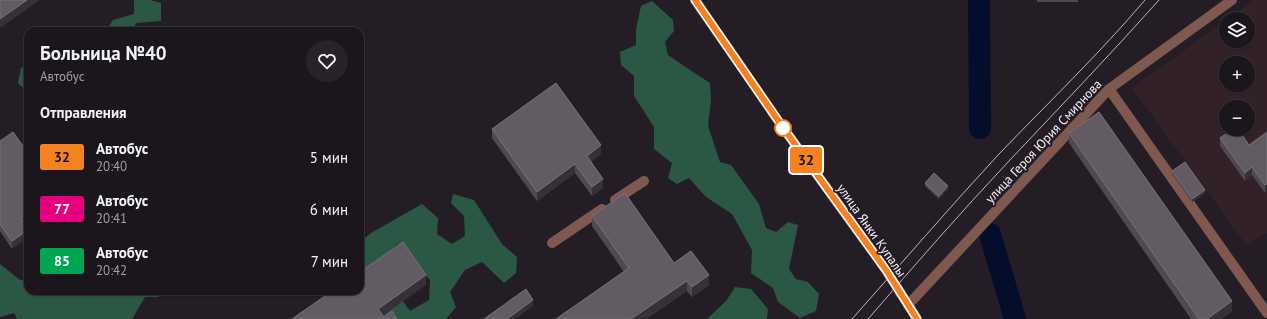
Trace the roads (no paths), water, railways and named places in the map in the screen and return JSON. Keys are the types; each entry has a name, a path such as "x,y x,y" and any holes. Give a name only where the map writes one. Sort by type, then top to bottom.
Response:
{"street":[{"name":"улица Янки Купалы","path":"695,0 784,129 886,270 917,319"},
{"name":"улица Героя Юрия Смирнова","path":"908,305 1108,89 1232,0"},
{"path":"1108,89 1267,313"},
{"path":"552,243 644,181"}],"waterway":[{"path":"979,0 980,128"},
{"path":"990,234 1015,319"}],"tram line":[{"path":"852,319 943,215 999,154 1092,59 1145,0"},
{"path":"868,319 973,200 1159,0"}]}
